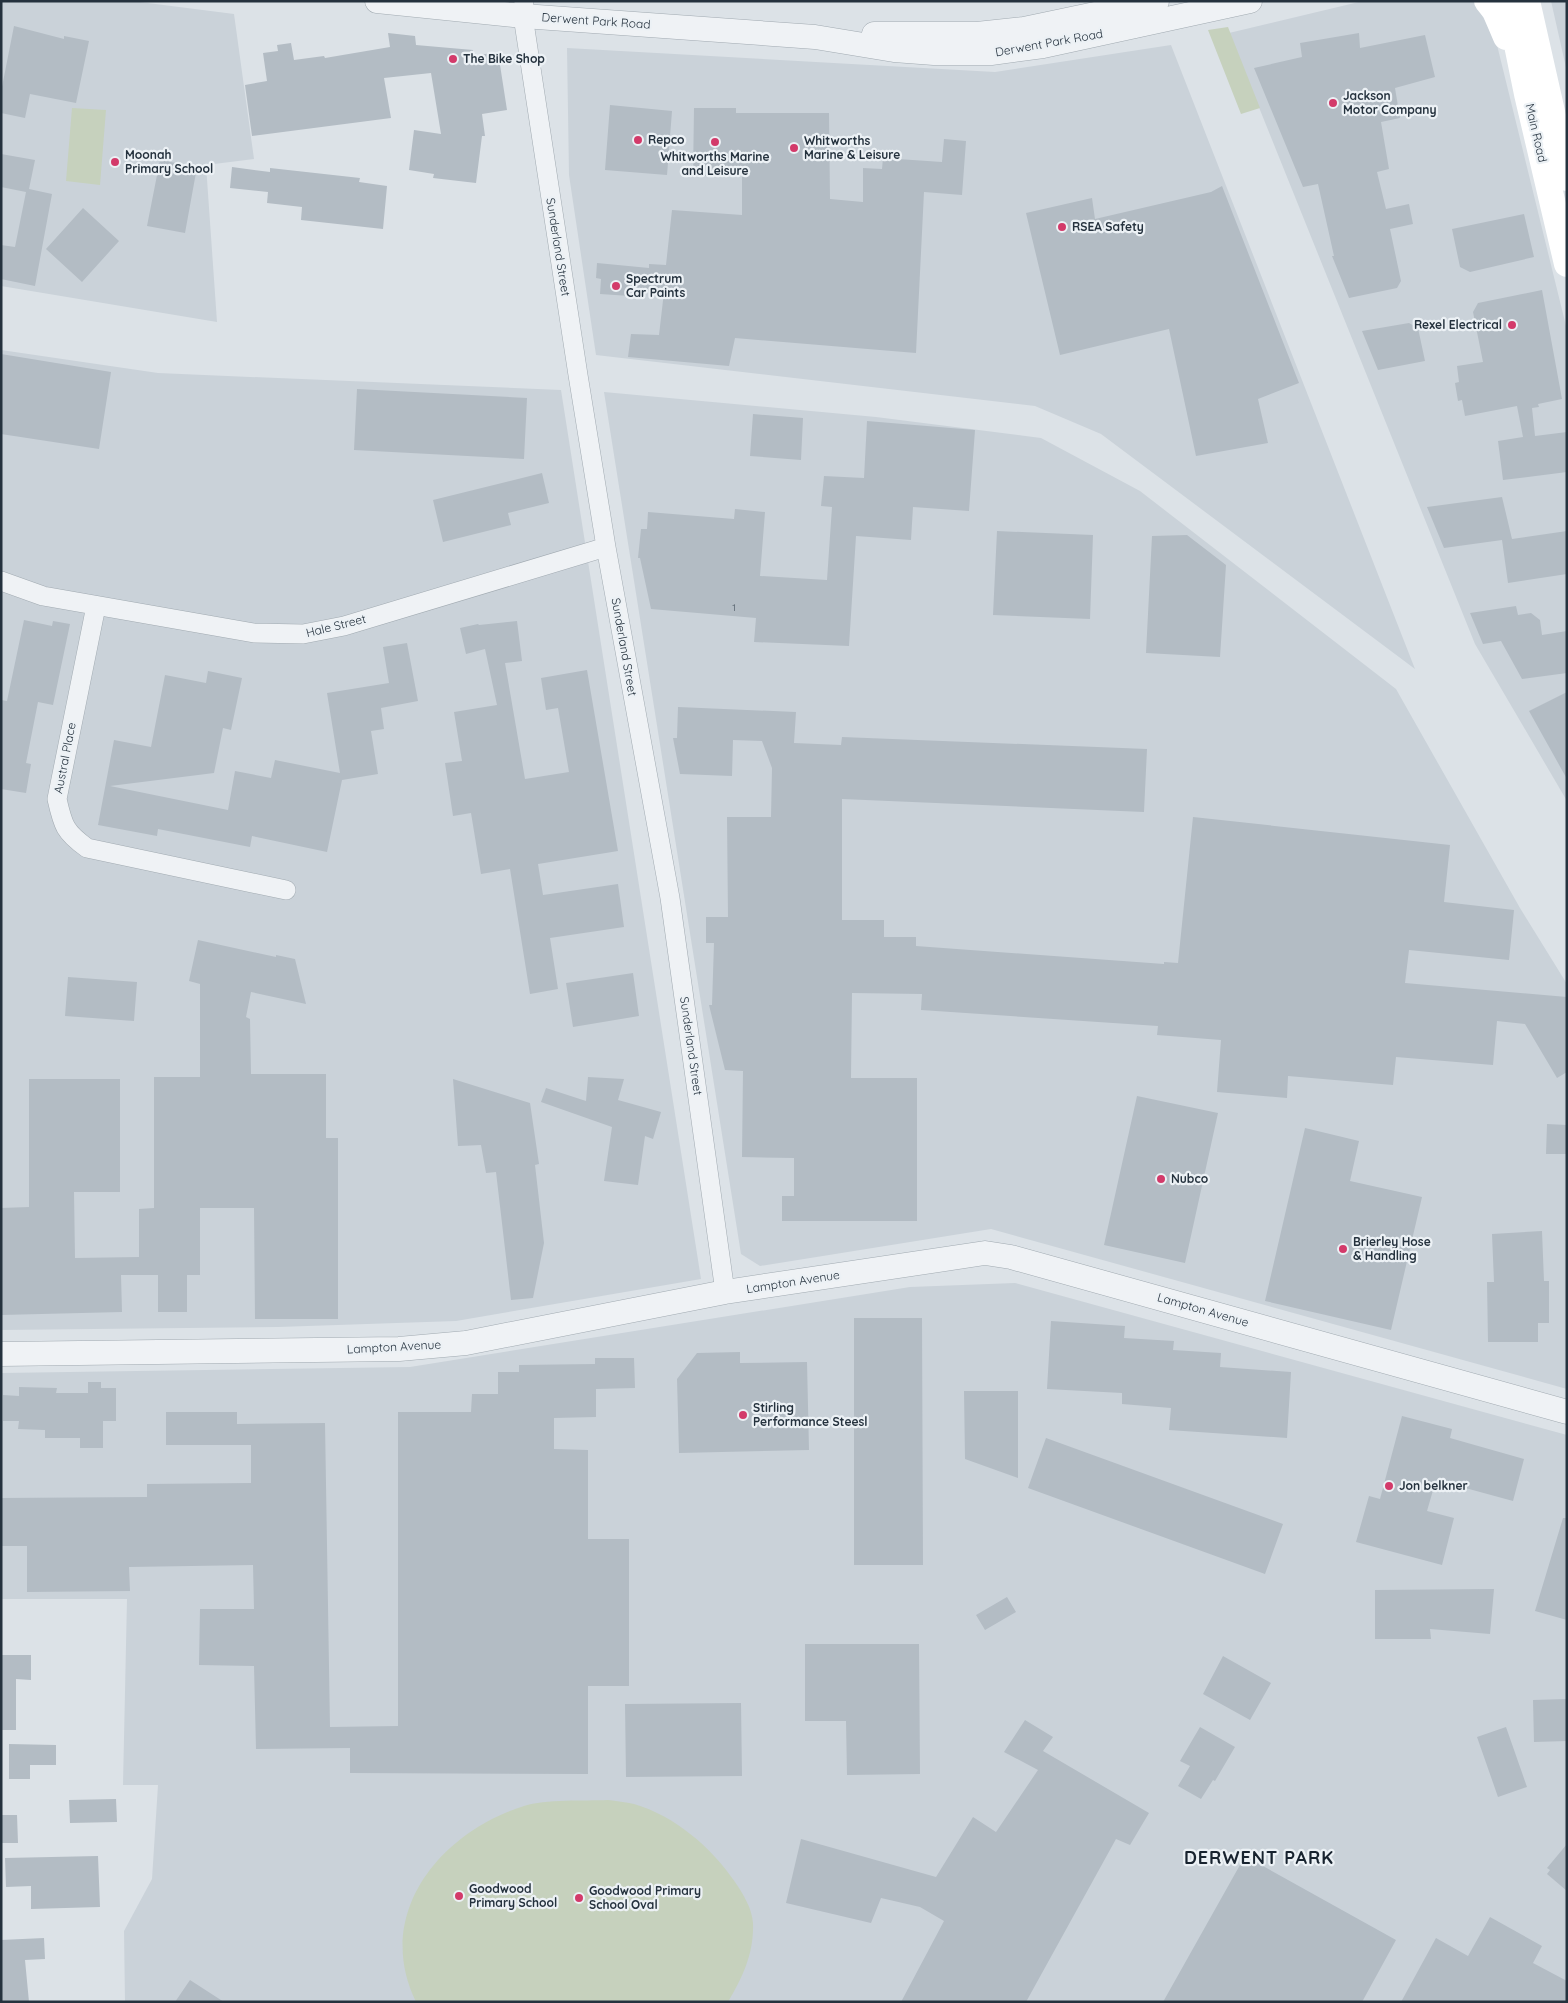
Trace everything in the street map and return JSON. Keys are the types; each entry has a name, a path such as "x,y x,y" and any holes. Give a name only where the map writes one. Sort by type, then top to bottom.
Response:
{"main road":[{"path":"1487,1 1495,11 1527,94"},
{"name":"Main Road","path":"1508,1 1527,94 1567,264"},
{"name":"Main Road","path":"1528,1 1567,178"}],"street":[{"name":"Derwent Park Road","path":"377,1 523,9 815,37 894,50 934,53 991,53 1043,46 1250,1"},
{"name":"Derwent Park Road","path":"815,37 868,34 977,34 1024,29 1157,1"},
{"name":"Sunderland Street","path":"523,9 578,375 606,546 670,898 725,1292"},
{"name":"Hale Street","path":"1,581 43,596 96,606 254,633 303,634 344,626 606,546"},
{"name":"Austral Place","path":"96,606 56,800 62,821 70,836 87,848 286,890"},
{"name":"Lampton Avenue","path":"1,1354 399,1349 466,1343 725,1292 985,1253 1011,1257 1567,1412"}],"shaded area":[{"name":"Moonah Primary School","path":"1,1 132,1 234,14 254,159 206,165 217,322 1,286"},
{"path":"1363,1 1475,1 1497,45 1567,330 1567,801 1475,644 1229,33"},
{"path":"1551,1 1567,1 1567,72"},
{"path":"1171,45 1415,669 1101,434 1035,406 596,355 569,175 567,48 995,72"},
{"path":"1,350 158,373 561,390 701,1279 456,1321 278,1327 1,1330"},
{"path":"604,392 876,417 1041,438 1140,491 1396,689 1520,908 1567,984 1567,1389 991,1229 760,1266 741,1254"},
{"path":"1015,1283 1567,1435 1567,2002 125,2002 124,1931 152,1879 158,1785 123,1785 127,1599 1,1599 1,1373 410,1367 910,1287"}],"green space":[{"path":"1228,27 1260,108 1241,114 1208,30"},
{"path":"72,108 106,110 100,185 66,181"},
{"name":"Goodwood Primary School Oval","path":"608,1800 631,1803 649,1809 678,1825 691,1834 715,1857 741,1891 752,1917 752,1944 743,1974 728,2002 416,2002 405,1969 403,1938 409,1908 422,1881 442,1856 466,1835 493,1818 524,1806 554,1801"}],"building":[{"path":"14,26 64,39 64,36 89,41 76,103 30,94 25,118 1,113 1,92"},
{"path":"388,33 415,36 416,45 473,50 473,56 498,52 507,110 482,114 485,136 482,136 476,183 433,178 434,174 409,170 414,130 441,134 431,73 384,78 391,118 252,136 245,85 267,81 263,53 278,51 277,45 291,43 294,60 324,56 325,58 390,47"},
{"name":"Jackson Motor Company","path":"1359,33 1360,48 1425,35 1435,77 1395,88 1400,118 1381,122 1389,169 1377,172 1386,209 1409,204 1413,224 1390,229 1401,281 1397,288 1349,298 1332,256 1334,256 1318,184 1303,187 1254,68 1302,57 1300,43"},
{"name":"Repco","path":"610,105 672,111 667,175 605,170"},
{"path":"694,108 736,108 736,113 829,113 830,199 863,202 863,168 882,169 883,158 942,162 944,139 966,141 962,195 924,192 916,353 735,338 729,366 628,357 631,334 659,335 664,292 630,289 630,296 600,294 601,279 596,278 597,263 649,268 649,264 666,265 672,210 742,215 742,176 693,176"},
{"path":"1,154 35,160 29,189 52,194 35,286 1,279 1,245 15,247 26,192 1,187"},
{"path":"160,160 197,167 185,233 147,226"},
{"path":"232,167 270,172 270,168 360,178 359,182 387,186 383,229 301,220 302,207 267,203 268,192 230,188"},
{"path":"1222,186 1299,383 1258,399 1268,443 1196,456 1169,329 1060,355 1026,213 1092,198 1095,219 1211,192"},
{"path":"83,208 119,241 82,282 46,249"},
{"path":"1524,214 1534,257 1470,272 1460,267 1452,229"},
{"path":"1542,290 1562,399 1538,404 1539,407 1532,408 1535,436 1567,432 1567,472 1503,480 1498,441 1523,437 1517,406 1465,416 1462,400 1458,401 1455,383 1459,382 1457,366 1483,362 1473,312 1478,303"},
{"path":"1409,323 1418,328 1425,361 1378,370 1362,331"},
{"path":"1,354 111,372 99,449 1,434"},
{"path":"357,389 527,398 524,459 354,450"},
{"path":"753,414 803,418 801,460 750,456"},
{"path":"867,421 975,430 969,511 913,507 911,540 856,536 849,646 754,642 756,618 651,609 640,558 638,558 641,529 647,529 648,512 734,519 735,509 765,512 760,576 827,580 832,507 821,506 824,476 864,478"},
{"path":"542,473 549,503 508,513 511,525 443,542 433,500"},
{"path":"1502,497 1512,539 1567,531 1567,574 1508,583 1502,540 1444,548 1427,507"},
{"path":"997,531 1093,535 1090,619 993,615"},
{"path":"1187,535 1226,565 1220,657 1146,653 1152,536"},
{"path":"1516,606 1518,615 1531,613 1540,620 1542,635 1567,631 1567,673 1522,679 1501,641 1483,644 1470,613"},
{"path":"24,620 52,626 53,621 70,624 53,705 38,702 26,763 31,764 26,793 1,789 1,700 7,701"},
{"path":"517,621 522,661 505,663 525,779 569,772 558,708 546,710 541,678 587,670 618,851 538,864 543,895 618,884 624,927 550,938 558,989 530,994 510,869 481,874 471,813 453,816 445,763 462,761 454,712 497,705 485,649 466,654 460,628 478,624"},
{"path":"407,643 418,701 381,708 384,729 371,731 378,774 342,780 327,852 252,836 250,847 158,829 157,836 98,825 114,740 151,747 165,675 206,683 208,671 242,678 231,730 223,728 214,773 110,786 228,810 235,771 271,778 275,760 340,773 327,693 389,683 383,647"},
{"path":"1567,692 1567,779 1529,711"},
{"path":"678,707 796,712 794,743 841,745 842,737 1147,749 1144,812 842,799 842,920 884,920 884,937 916,937 916,946 1164,964 1164,962 1178,963 1193,817 1450,845 1444,902 1514,910 1509,960 1409,950 1405,983 1567,997 1567,1072 1557,1078 1525,1024 1497,1021 1493,1065 1396,1057 1393,1085 1288,1076 1287,1098 1217,1092 1221,1040 1157,1035 1158,1026 921,1010 922,994 852,993 851,1078 917,1078 917,1221 782,1221 782,1196 794,1196 794,1158 742,1157 743,1071 725,1070 709,1005 712,1005 714,943 706,943 706,917 728,917 727,817 771,817 772,768 762,741 733,740 732,776 680,774 673,738 677,738"},
{"path":"198,940 276,957 276,955 295,959 306,1004 251,992 246,1017 250,1019 251,1074 326,1074 326,1138 338,1138 338,1319 255,1319 254,1208 200,1208 200,1275 187,1275 187,1312 158,1312 158,1275 121,1275 122,1312 1,1315 1,1208 29,1207 29,1079 120,1079 120,1192 74,1192 75,1258 139,1257 139,1209 154,1208 154,1077 200,1077 200,984 189,981"},
{"path":"633,973 639,1016 573,1027 566,983"},
{"path":"68,977 137,982 134,1021 65,1016"},
{"path":"588,1077 624,1079 618,1100 661,1112 653,1139 645,1136 638,1185 604,1181 612,1127 541,1102 546,1088 586,1101"},
{"path":"453,1079 530,1103 539,1164 535,1165 544,1243 533,1298 511,1300 496,1172 486,1173 481,1145 458,1146"},
{"name":"Nubco","path":"1137,1096 1218,1113 1185,1263 1104,1245"},
{"path":"1547,1124 1567,1125 1567,1154 1546,1154"},
{"name":"Brierley Hose & Handling","path":"1305,1128 1359,1141 1350,1181 1422,1197 1391,1330 1265,1301"},
{"path":"1542,1231 1544,1281 1549,1281 1549,1323 1538,1323 1538,1342 1488,1342 1487,1282 1494,1282 1492,1234"},
{"path":"854,1318 922,1318 923,1565 854,1565"},
{"path":"1051,1321 1125,1326 1124,1338 1174,1341 1173,1350 1221,1353 1220,1367 1291,1372 1287,1438 1169,1430 1171,1408 1122,1404 1122,1393 1047,1389"},
{"name":"Stirling Performance Steesl","path":"740,1352 740,1363 807,1362 809,1450 679,1453 677,1379 697,1353"},
{"path":"595,1358 634,1358 635,1388 596,1389 596,1417 554,1418 554,1449 588,1450 588,1539 629,1539 629,1686 588,1686 588,1774 350,1773 350,1748 256,1749 254,1666 199,1665 200,1609 254,1609 253,1565 129,1567 130,1591 27,1592 27,1546 1,1546 1,1498 147,1497 147,1484 251,1483 251,1445 166,1445 166,1412 237,1412 237,1424 325,1423 330,1727 398,1726 398,1412 471,1412 472,1394 498,1394 498,1372 519,1372 519,1365 595,1364"},
{"path":"88,1382 101,1382 101,1388 116,1388 116,1421 103,1421 103,1448 80,1448 80,1438 45,1438 45,1430 18,1429 19,1421 3,1421 3,1395 19,1396 19,1387 57,1388 56,1393 88,1393"},
{"path":"964,1391 1018,1391 1018,1478 965,1459"},
{"path":"1402,1416 1452,1429 1450,1438 1524,1459 1513,1501 1436,1480 1427,1511 1454,1518 1442,1565 1356,1542 1369,1496 1380,1499"},
{"path":"1046,1438 1283,1524 1265,1574 1028,1488"},
{"path":"1563,1518 1567,1518 1567,1620 1535,1611"},
{"path":"1494,1589 1490,1634 1430,1629 1431,1639 1375,1639 1375,1590"},
{"path":"1007,1597 1016,1612 985,1630 976,1615"},
{"path":"805,1644 919,1644 920,1774 847,1775 846,1721 805,1721"},
{"path":"1,1655 31,1655 31,1680 16,1679 16,1730 1,1730"},
{"path":"1223,1656 1271,1683 1250,1720 1203,1694"},
{"path":"1567,1699 1567,1741 1534,1742 1533,1700"},
{"path":"741,1703 742,1776 626,1777 625,1704"},
{"path":"1025,1720 1053,1737 1043,1751 1149,1813 1130,1845 1116,1839 1026,2002 901,2002 944,1921 920,1907 881,1898 871,1923 786,1903 801,1839 936,1877 973,1817 996,1832 1038,1770 1004,1752"},
{"path":"1200,1727 1235,1747 1215,1781 1213,1780 1201,1799 1178,1786 1190,1766 1180,1761"},
{"path":"1506,1727 1527,1787 1498,1797 1477,1737"},
{"path":"9,1744 56,1745 56,1765 30,1765 30,1779 9,1779"},
{"path":"116,1799 117,1822 70,1823 69,1800"},
{"path":"1,1815 17,1815 18,1843 1,1843"},
{"path":"1567,1844 1567,1891 1547,1874 1550,1870 1547,1868"},
{"path":"98,1856 100,1907 31,1909 31,1886 6,1887 5,1858"},
{"path":"1245,1856 1396,1940 1362,2002 1163,2002"},
{"path":"1490,1917 1542,1946 1533,1963 1567,1981 1567,2002 1401,2002 1436,1938 1468,1956"},
{"path":"44,1938 45,1959 25,1960 29,2002 1,2002 1,1940"},
{"path":"190,1980 224,2002 175,2002"}],"place":[{"name":"The Bike Shop","path":"453,59"},
{"name":"Jackson Motor Company","path":"1333,103"},
{"name":"Repco","path":"638,140"},
{"name":"Whitworths Marine and Leisure","path":"715,142"},
{"name":"Whitworths Marine & Leisure","path":"794,148"},
{"name":"Moonah Primary School","path":"115,162"},
{"name":"RSEA Safety","path":"1062,227"},
{"name":"Spectrum Car Paints","path":"616,286"},
{"name":"Rexel Electrical","path":"1512,325"},
{"name":"Nubco","path":"1161,1179"},
{"name":"Brierley Hose & Handling","path":"1343,1249"},
{"name":"Stirling Performance Steesl","path":"743,1415"},
{"name":"Jon belkner","path":"1389,1486"},
{"name":"Goodwood Primary School","path":"459,1896"},
{"name":"Goodwood Primary School Oval","path":"579,1898"}],"district":[{"name":"DERWENT PARK","path":"1259,1858"}]}
